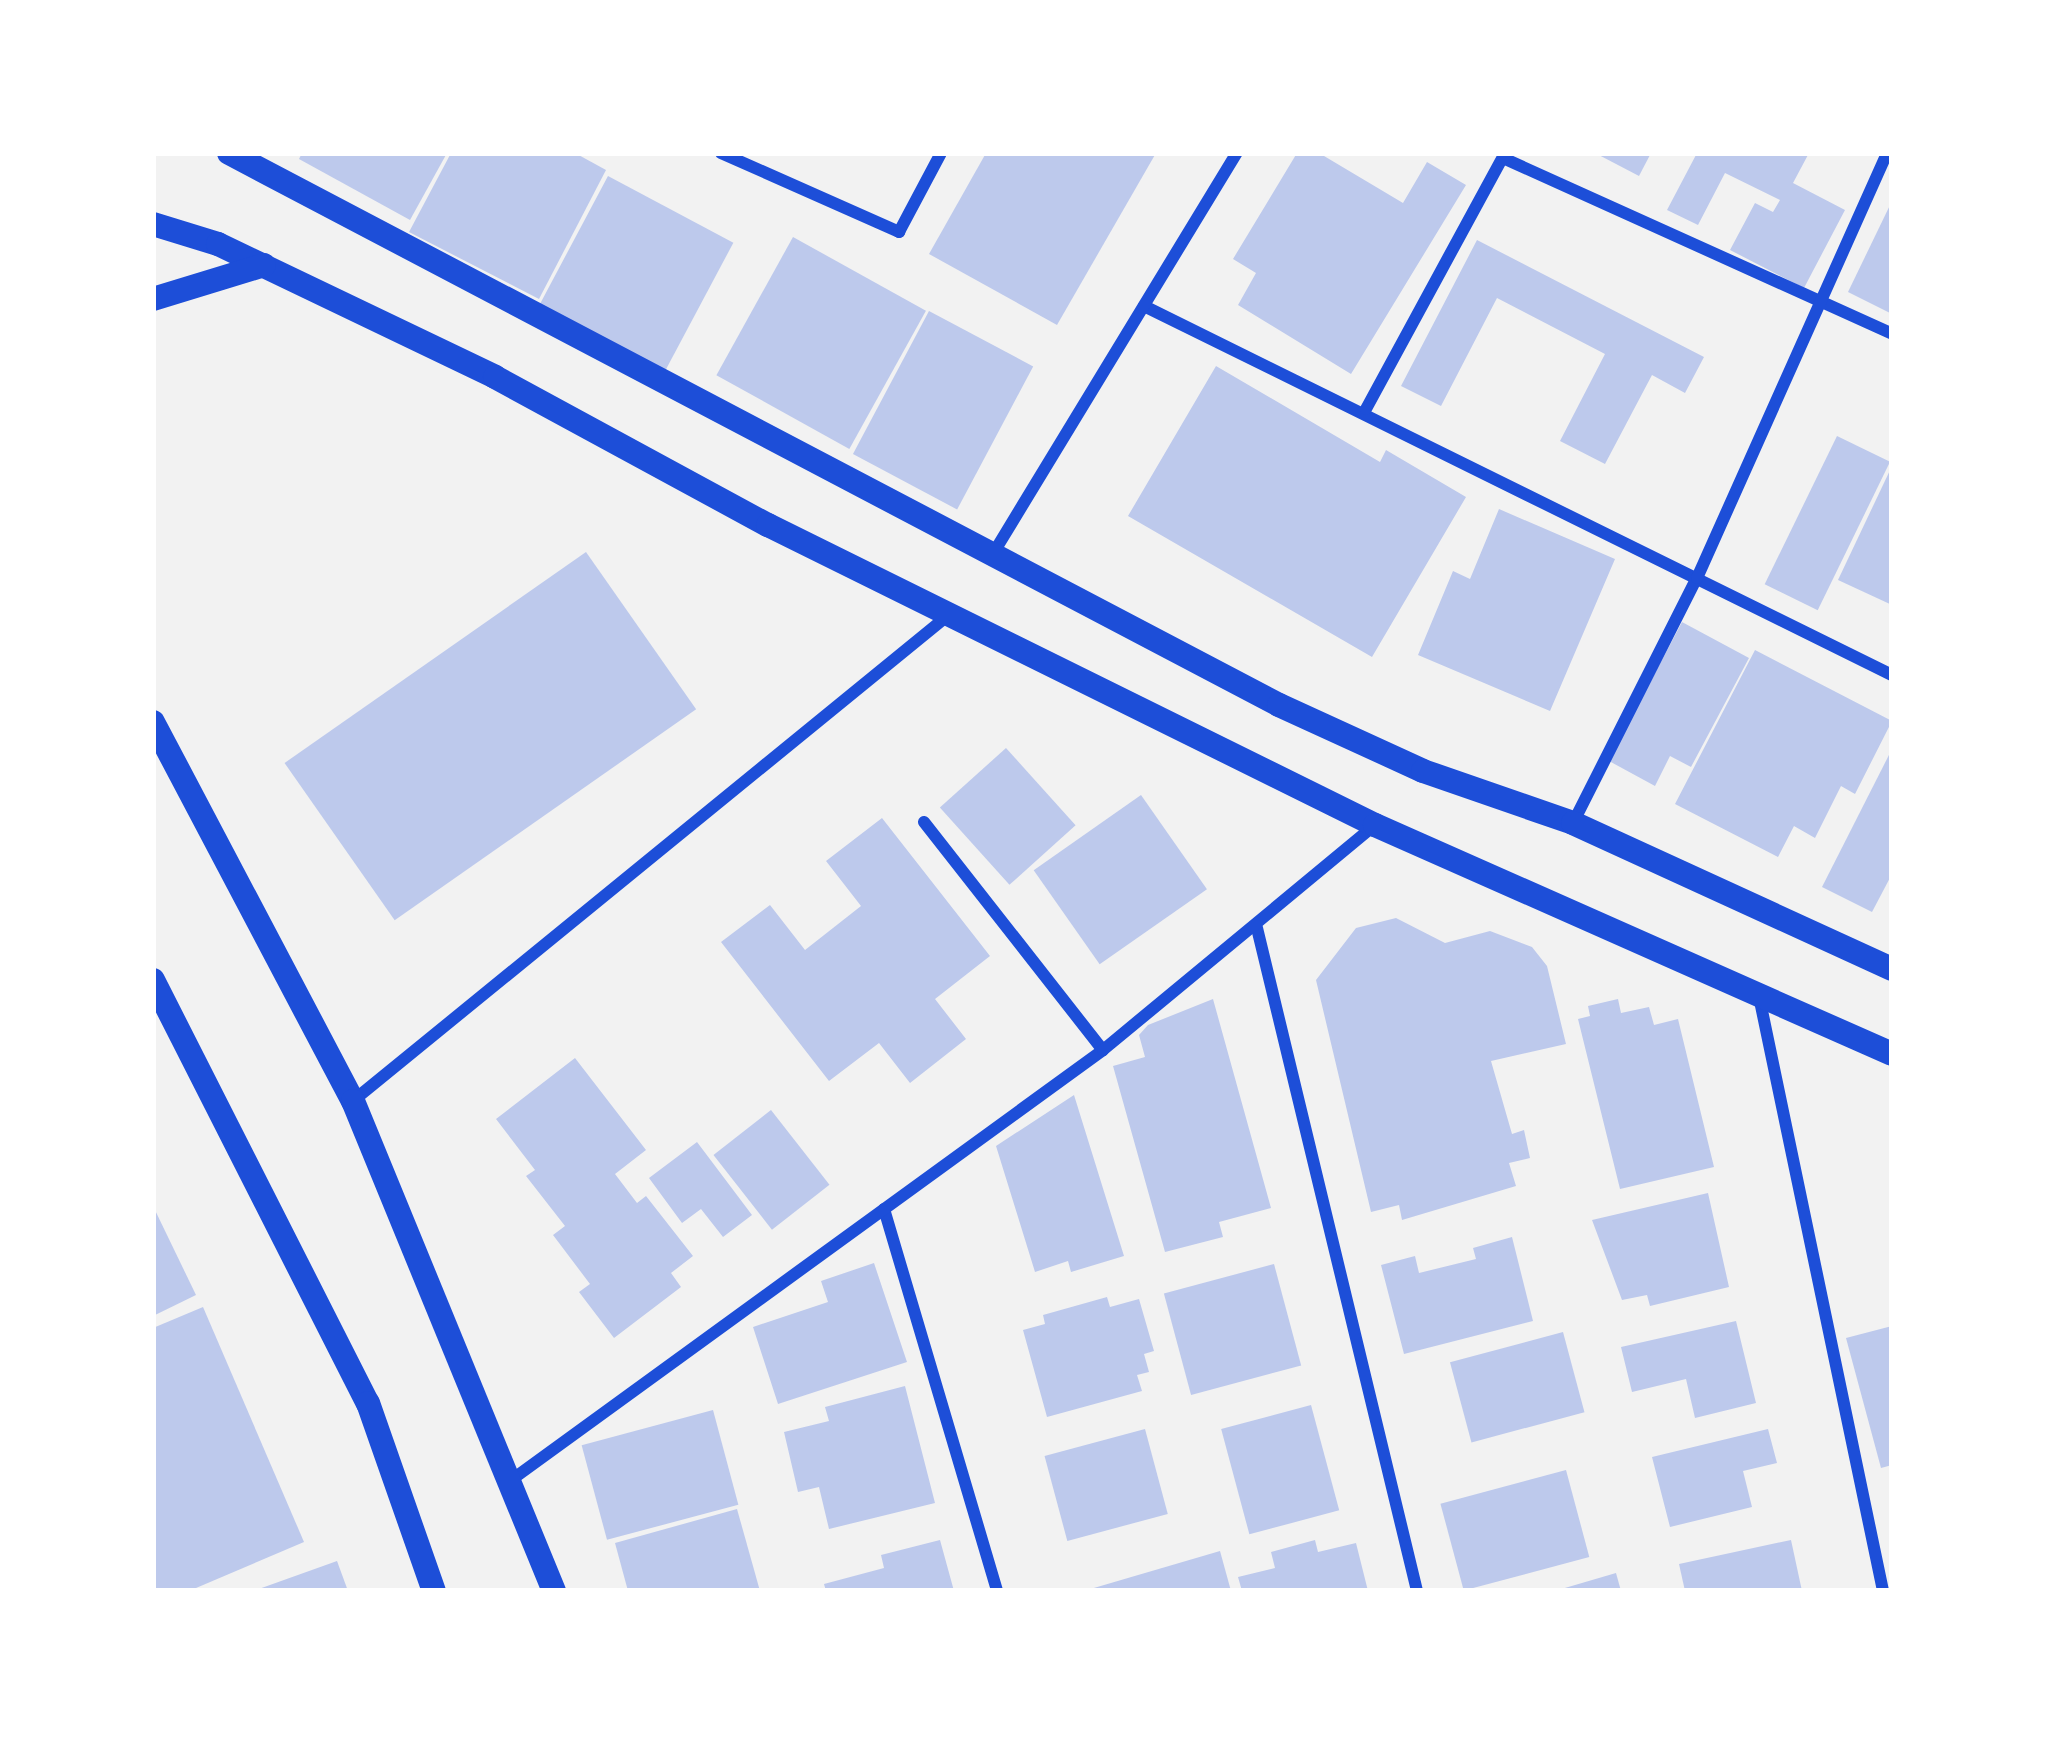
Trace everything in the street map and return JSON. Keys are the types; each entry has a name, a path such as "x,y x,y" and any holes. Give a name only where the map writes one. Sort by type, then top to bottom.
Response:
{"main road":[{"path":"229,153 991,558 1423,772 1573,823 1892,969"},
{"path":"153,224 264,265 1376,825 1760,1001 1892,1054"},
{"path":"153,299 264,265"},
{"path":"153,722 353,1101 514,1478 554,1591"},
{"path":"153,980 368,1403 434,1591"}],"street":[{"path":"721,153 899,232 940,153"},
{"path":"991,558 1237,153"},
{"path":"1366,409 1504,155 1892,334"},
{"path":"1573,823 1697,578 1886,156"},
{"path":"1144,306 1366,409 1892,674"},
{"path":"353,1101 950,614"},
{"path":"924,822 1103,1050"},
{"path":"514,1478 1103,1050 1257,928 1376,825"},
{"path":"1257,928 1417,1591"},
{"path":"1760,1001 1883,1591"},
{"path":"884,1209 997,1591"}],"building":[{"path":"302,153 447,153 410,220 299,159"},
{"path":"451,153 575,153 606,170 539,299 409,232"},
{"path":"986,153 1156,153 1057,325 929,254"},
{"path":"1297,153 1319,153 1403,203 1427,162 1466,185 1351,374 1238,305 1256,273 1233,259"},
{"path":"1595,153 1651,153 1639,176"},
{"path":"1697,153 1809,153 1793,183 1845,210 1804,288 1730,250 1755,203 1773,212 1780,200 1725,173 1698,225 1667,210"},
{"path":"608,176 733,243 663,375 538,308"},
{"path":"1892,201 1892,314 1848,292"},
{"path":"793,237 926,311 849,449 716,375"},
{"path":"1477,240 1704,357 1685,393 1652,375 1605,464 1560,441 1605,354 1497,298 1441,406 1401,386"},
{"path":"929,311 1033,366 957,509 853,454"},
{"path":"1216,366 1380,462 1386,450 1466,497 1372,657 1128,516"},
{"path":"1837,436 1890,462 1818,610 1765,584"},
{"path":"1892,466 1892,605 1838,580"},
{"path":"1499,509 1615,559 1550,711 1418,655 1453,571 1470,579"},
{"path":"586,552 696,709 395,920 285,763"},
{"path":"1682,622 1749,658 1691,767 1670,756 1655,786 1609,761"},
{"path":"1755,650 1892,721 1855,794 1841,786 1815,838 1794,826 1778,857 1675,804"},
{"path":"1006,748 1076,825 1009,885 940,808"},
{"path":"1892,749 1892,874 1872,912 1822,887"},
{"path":"1141,795 1207,889 1100,964 1034,870"},
{"path":"882,818 990,956 935,999 966,1039 910,1083 879,1043 829,1081 721,942 770,905 805,950 861,906 826,861"},
{"path":"1396,918 1445,943 1490,931 1532,947 1547,966 1566,1044 1491,1061 1512,1134 1524,1130 1530,1158 1509,1163 1516,1186 1402,1220 1399,1205 1371,1212 1316,980 1356,928"},
{"path":"1213,999 1271,1208 1219,1222 1223,1237 1165,1252 1113,1066 1145,1057 1139,1035 1148,1025"},
{"path":"1618,999 1621,1013 1649,1007 1654,1025 1678,1019 1714,1167 1620,1189 1578,1019 1590,1016 1588,1006"},
{"path":"575,1058 646,1150 615,1174 637,1203 646,1196 693,1256 671,1273 681,1287 614,1338 579,1292 590,1284 553,1235 565,1226 526,1176 535,1170 496,1119"},
{"path":"1074,1095 1124,1256 1071,1272 1068,1261 1035,1272 996,1146"},
{"path":"771,1110 829,1185 772,1230 713,1155"},
{"path":"697,1142 752,1215 723,1237 701,1209 682,1223 649,1178"},
{"path":"1708,1193 1729,1287 1650,1306 1647,1295 1622,1300 1592,1220"},
{"path":"153,1206 196,1295 153,1316"},
{"path":"1512,1237 1533,1321 1404,1354 1381,1265 1415,1256 1419,1273 1476,1259 1473,1248"},
{"path":"874,1263 907,1362 778,1404 753,1327 828,1302 821,1281"},
{"path":"1274,1264 1301,1365 1191,1395 1164,1294"},
{"path":"1107,1297 1110,1307 1139,1299 1154,1351 1144,1354 1149,1372 1137,1375 1142,1391 1047,1417 1023,1330 1045,1324 1043,1315"},
{"path":"203,1307 304,1542 189,1591 153,1591 153,1328"},
{"path":"1736,1321 1756,1403 1695,1418 1686,1379 1632,1392 1621,1347"},
{"path":"1892,1326 1892,1465 1881,1468 1846,1338"},
{"path":"1563,1332 1584,1412 1471,1442 1450,1362"},
{"path":"905,1386 935,1503 829,1529 819,1487 798,1492 784,1432 829,1421 825,1407"},
{"path":"1311,1405 1339,1510 1249,1534 1221,1429"},
{"path":"713,1410 738,1505 607,1540 582,1445"},
{"path":"1145,1429 1168,1514 1067,1541 1045,1456"},
{"path":"1768,1429 1777,1463 1743,1471 1752,1507 1670,1527 1652,1457"},
{"path":"1566,1470 1589,1557 1464,1591 1440,1504"},
{"path":"737,1509 760,1591 628,1591 615,1543"},
{"path":"940,1540 954,1591 826,1591 824,1584 884,1568 881,1555"},
{"path":"1315,1540 1318,1552 1356,1543 1368,1591 1242,1591 1238,1577 1275,1568 1271,1552"},
{"path":"1791,1540 1802,1591 1685,1591 1679,1564"},
{"path":"1220,1551 1231,1591 1087,1591 1087,1590"},
{"path":"337,1561 348,1591 256,1591 256,1590"},
{"path":"1616,1573 1621,1591 1558,1591 1558,1590"}]}
